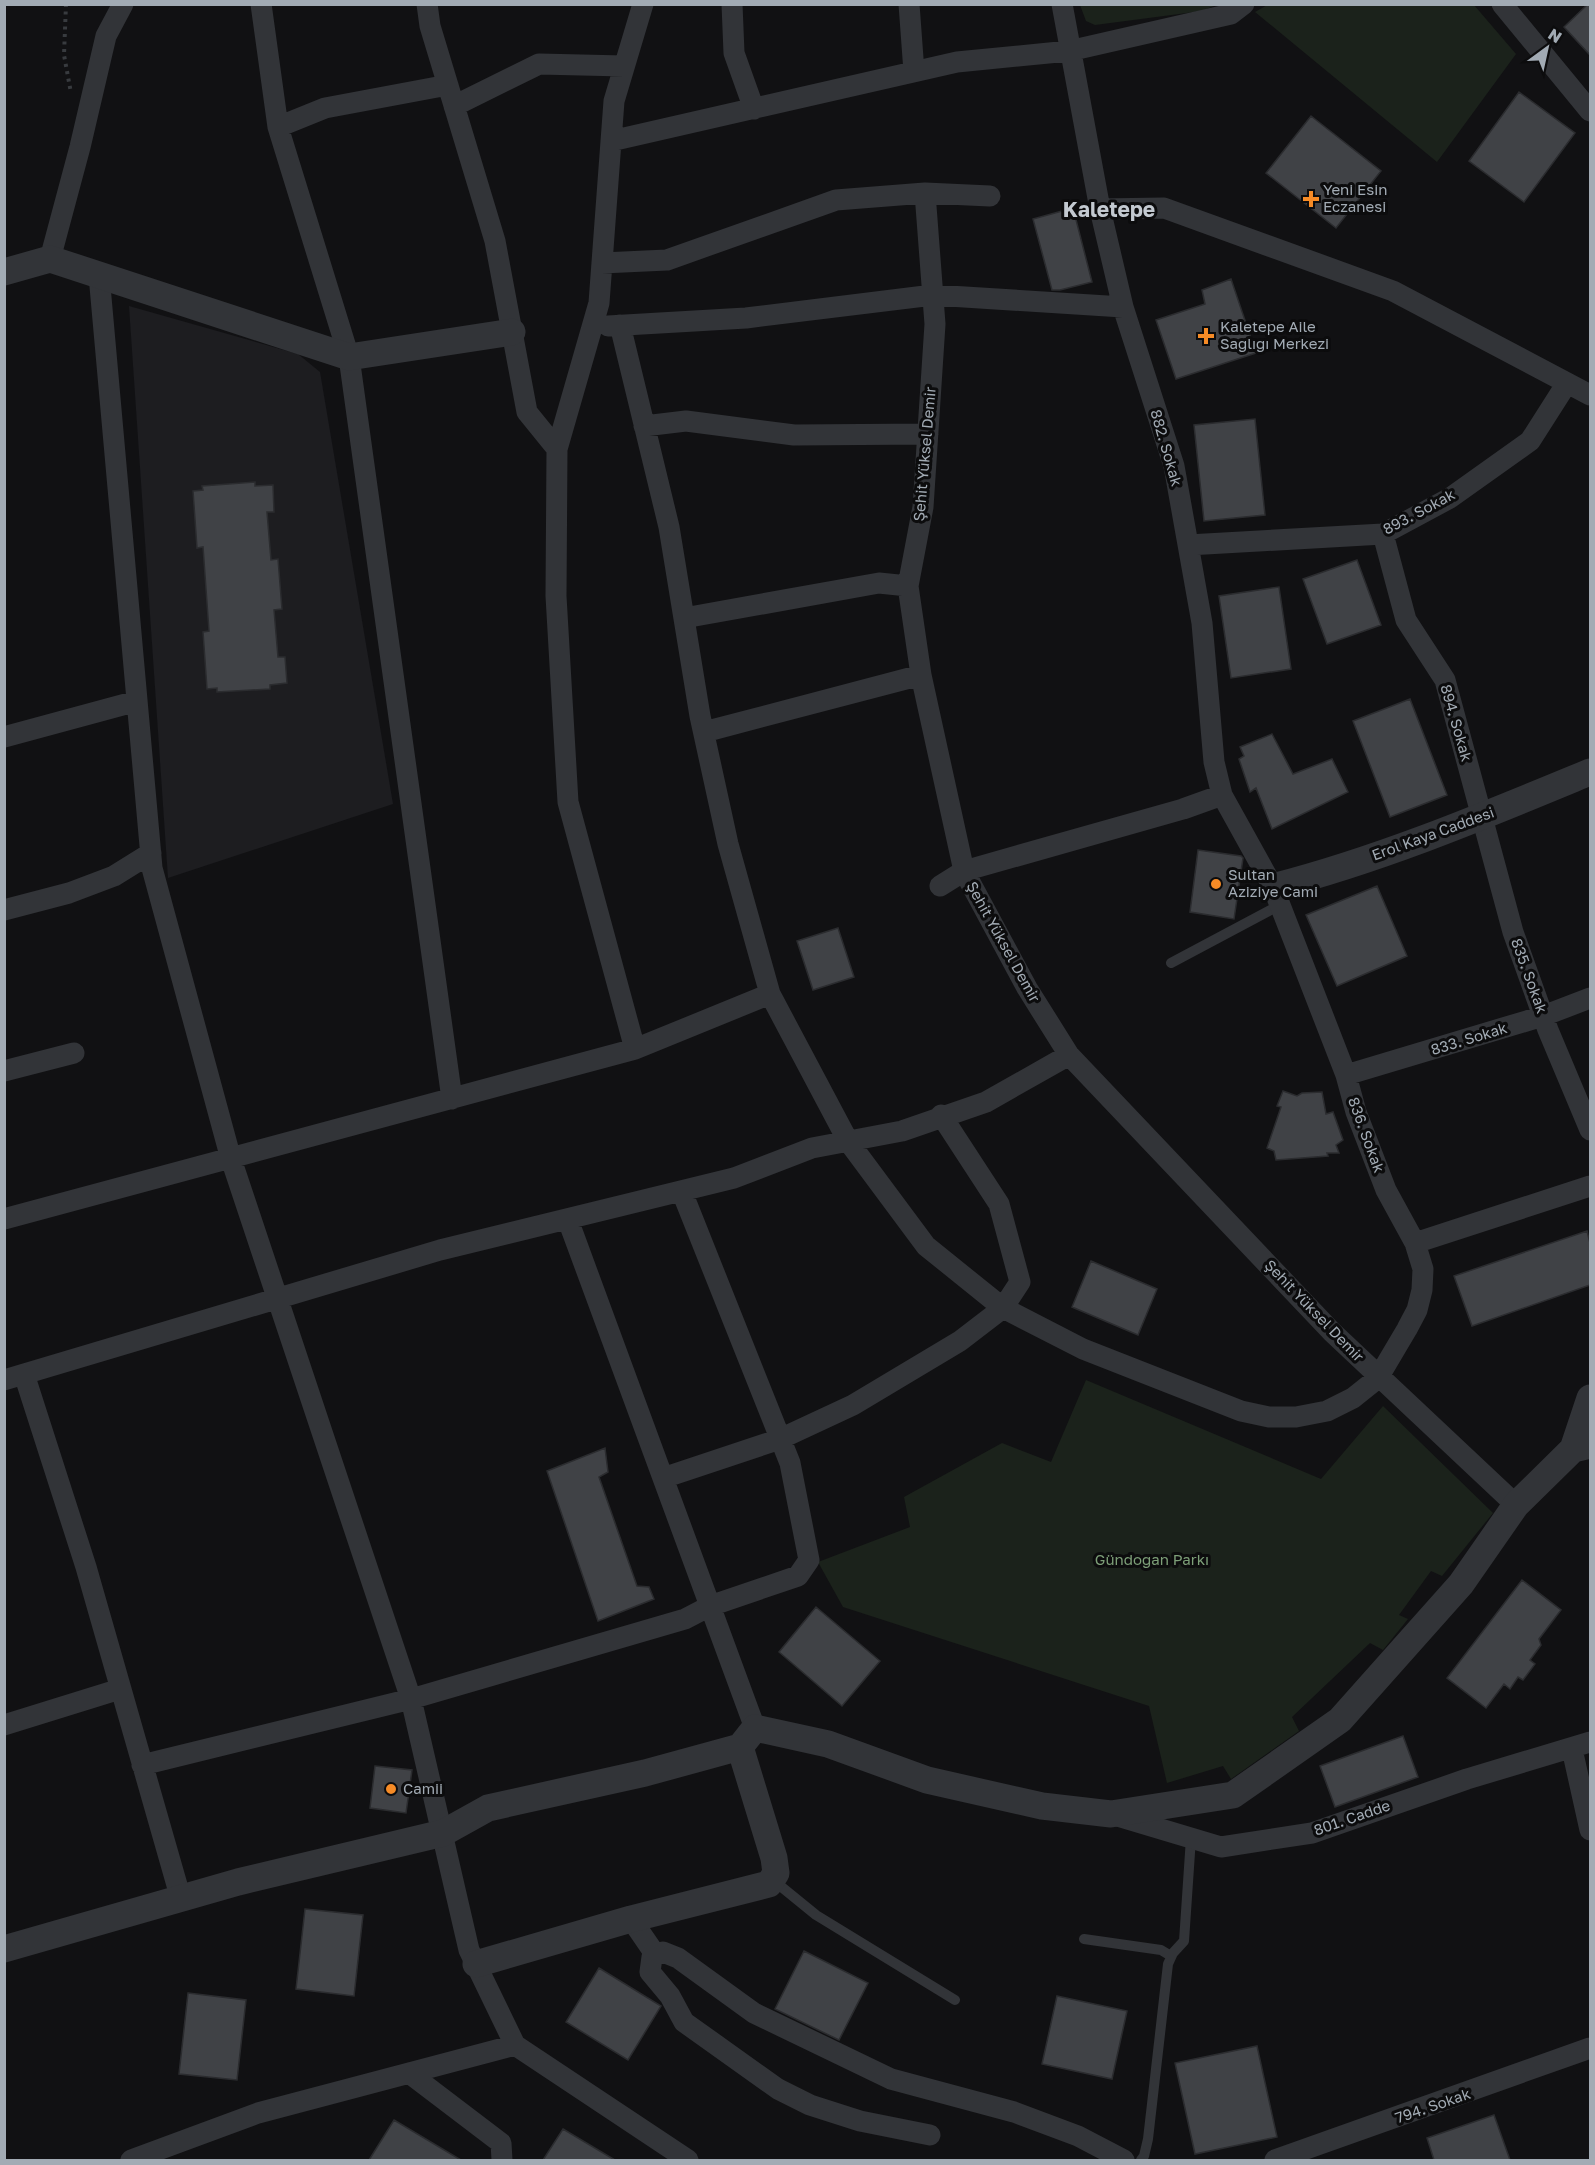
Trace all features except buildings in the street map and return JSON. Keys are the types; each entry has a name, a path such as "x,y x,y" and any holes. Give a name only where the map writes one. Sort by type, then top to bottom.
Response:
{"street":[{"path":"50,259 80,147 106,36 123,4"},
{"path":"261,4 278,127 349,357 453,1099"},
{"path":"427,4 430,26 495,241 527,412 557,449"},
{"path":"635,1049 568,802 556,596 557,449 599,303 614,101 643,4"},
{"path":"732,4 734,53 754,109"},
{"path":"909,4 914,72"},
{"name":"882. Sokak","path":"1062,4 1100,209 1123,307 1174,466 1202,623 1214,762 1222,795 1276,896"},
{"path":"611,141 957,62 1069,51 1231,14 1244,4"},
{"path":"1502,4 1590,111"},
{"path":"454,106 539,64 624,66"},
{"path":"278,127 325,108 448,85"},
{"path":"602,263 667,260 836,200 925,193 990,196"},
{"name":"Şehit Yüksel Demir","path":"925,193 935,324 923,507 908,585 921,675 964,871 1027,988 1069,1055 1378,1378 1516,1506"},
{"path":"1100,209 1164,208 1393,291 1590,395"},
{"path":"4,272 50,259 349,357 512,332"},
{"path":"99,275 152,868 231,1159 280,1299 411,1699 469,1950 515,2045 688,2160"},
{"path":"592,327 746,318 933,296 1123,307"},
{"path":"620,325 669,527 704,732 728,844 770,994 848,1141 926,1246 1003,1308 1083,1349 1241,1412 1269,1417 1296,1417 1327,1411 1353,1398 1378,1378"},
{"name":"893. Sokak","path":"1188,545 1383,534 1450,498 1530,441 1567,383"},
{"path":"645,426 686,421 794,435 928,434"},
{"name":"894. Sokak","path":"1383,534 1406,620 1445,680 1483,816"},
{"path":"684,618 879,583 908,585"},
{"path":"704,732 921,675"},
{"path":"4,737 137,701"},
{"name":"Erol Kaya Caddesi","path":"1276,896 1311,877 1483,816 1590,772"},
{"path":"940,886 964,871 1184,809 1222,795"},
{"name":"835. Sokak","path":"1483,816 1513,932 1543,1016 1590,1130"},
{"path":"4,910 69,893 114,876 151,853"},
{"name":"836. Sokak","path":"1276,896 1346,1075 1356,1112 1386,1190 1415,1243 1423,1269 1422,1290 1417,1310 1378,1378"},
{"path":"4,1219 635,1049 770,994"},
{"name":"833. Sokak","path":"1346,1075 1543,1016 1590,998"},
{"path":"4,1071 74,1053"},
{"path":"181,1899 86,1567 14,1377 440,1250 734,1179 812,1148 902,1131 942,1115 986,1102 1069,1055"},
{"path":"663,1478 780,1439 853,1405 960,1341 1003,1308 1020,1282 999,1204 942,1115"},
{"path":"1415,1243 1590,1186"},
{"path":"142,1765 411,1699 685,1619 710,1606 798,1576 809,1560 790,1463 682,1192"},
{"path":"476,1964 631,1919 769,1884 776,1873 748,1738 710,1606 568,1220"},
{"path":"4,1949 238,1882 442,1833 488,1808 645,1773 748,1738 828,1744 927,1780 1042,1806 1111,1814 1233,1795 1340,1720 1461,1584 1516,1506 1582,1447 1590,1398"},
{"path":"4,1725 120,1689"},
{"path":"1581,1746 1590,1830"},
{"name":"801. Cadde","path":"1111,1814 1221,1847 1312,1833 1467,1779 1581,1746"},
{"path":"631,1919 656,1954"},
{"path":"930,2135 860,2121 810,2105 769,2083 684,2022 670,1996 650,1972 650,1961 656,1954 663,1952 678,1958 754,2013 891,2079 1014,2112 1078,2136 1124,2160"},
{"path":"131,2160 258,2114 515,2045"},
{"name":"794. Sokak","path":"1275,2160 1590,2048"},
{"path":"409,2073 501,2143 502,2160"}],"lane":[{"path":"1171,963 1276,896"},
{"path":"1141,2160 1148,2139 1168,1964 1171,1956 1184,1941 1191,1838"},
{"path":"772,1880 816,1915 955,2000"},
{"path":"1083,1939 1161,1950 1171,1956"}],"path":[{"path":"66,4 64,55 72,101"}],"shaded area":[{"path":"129,306 298,354 320,372 393,804 168,878"}],"green space":[{"path":"1269,4 1474,5 1516,54 1437,162 1255,12"},
{"path":"1080,5 1216,5 1202,11 1095,25 1086,21"},
{"name":"Gündoğan Parkı","path":"1086,1380 1321,1479 1383,1406 1493,1513 1442,1576 1431,1571 1399,1615 1408,1619 1383,1650 1370,1643 1292,1717 1299,1731 1231,1779 1223,1766 1167,1783 1149,1706 843,1607 818,1562 910,1527 904,1497 1002,1443 1051,1462"}],"place":[{"name":"Yeni Esin Eczanesi","path":"1311,199"},
{"name":"Kaletepe Aile Sağlığı Merkezi","path":"1206,336"},
{"name":"Sultan Aziziye Cami","path":"1216,884"},
{"name":"Camii","path":"391,1789"}],"district":[{"name":"Kaletepe","path":"1109,210"}]}
